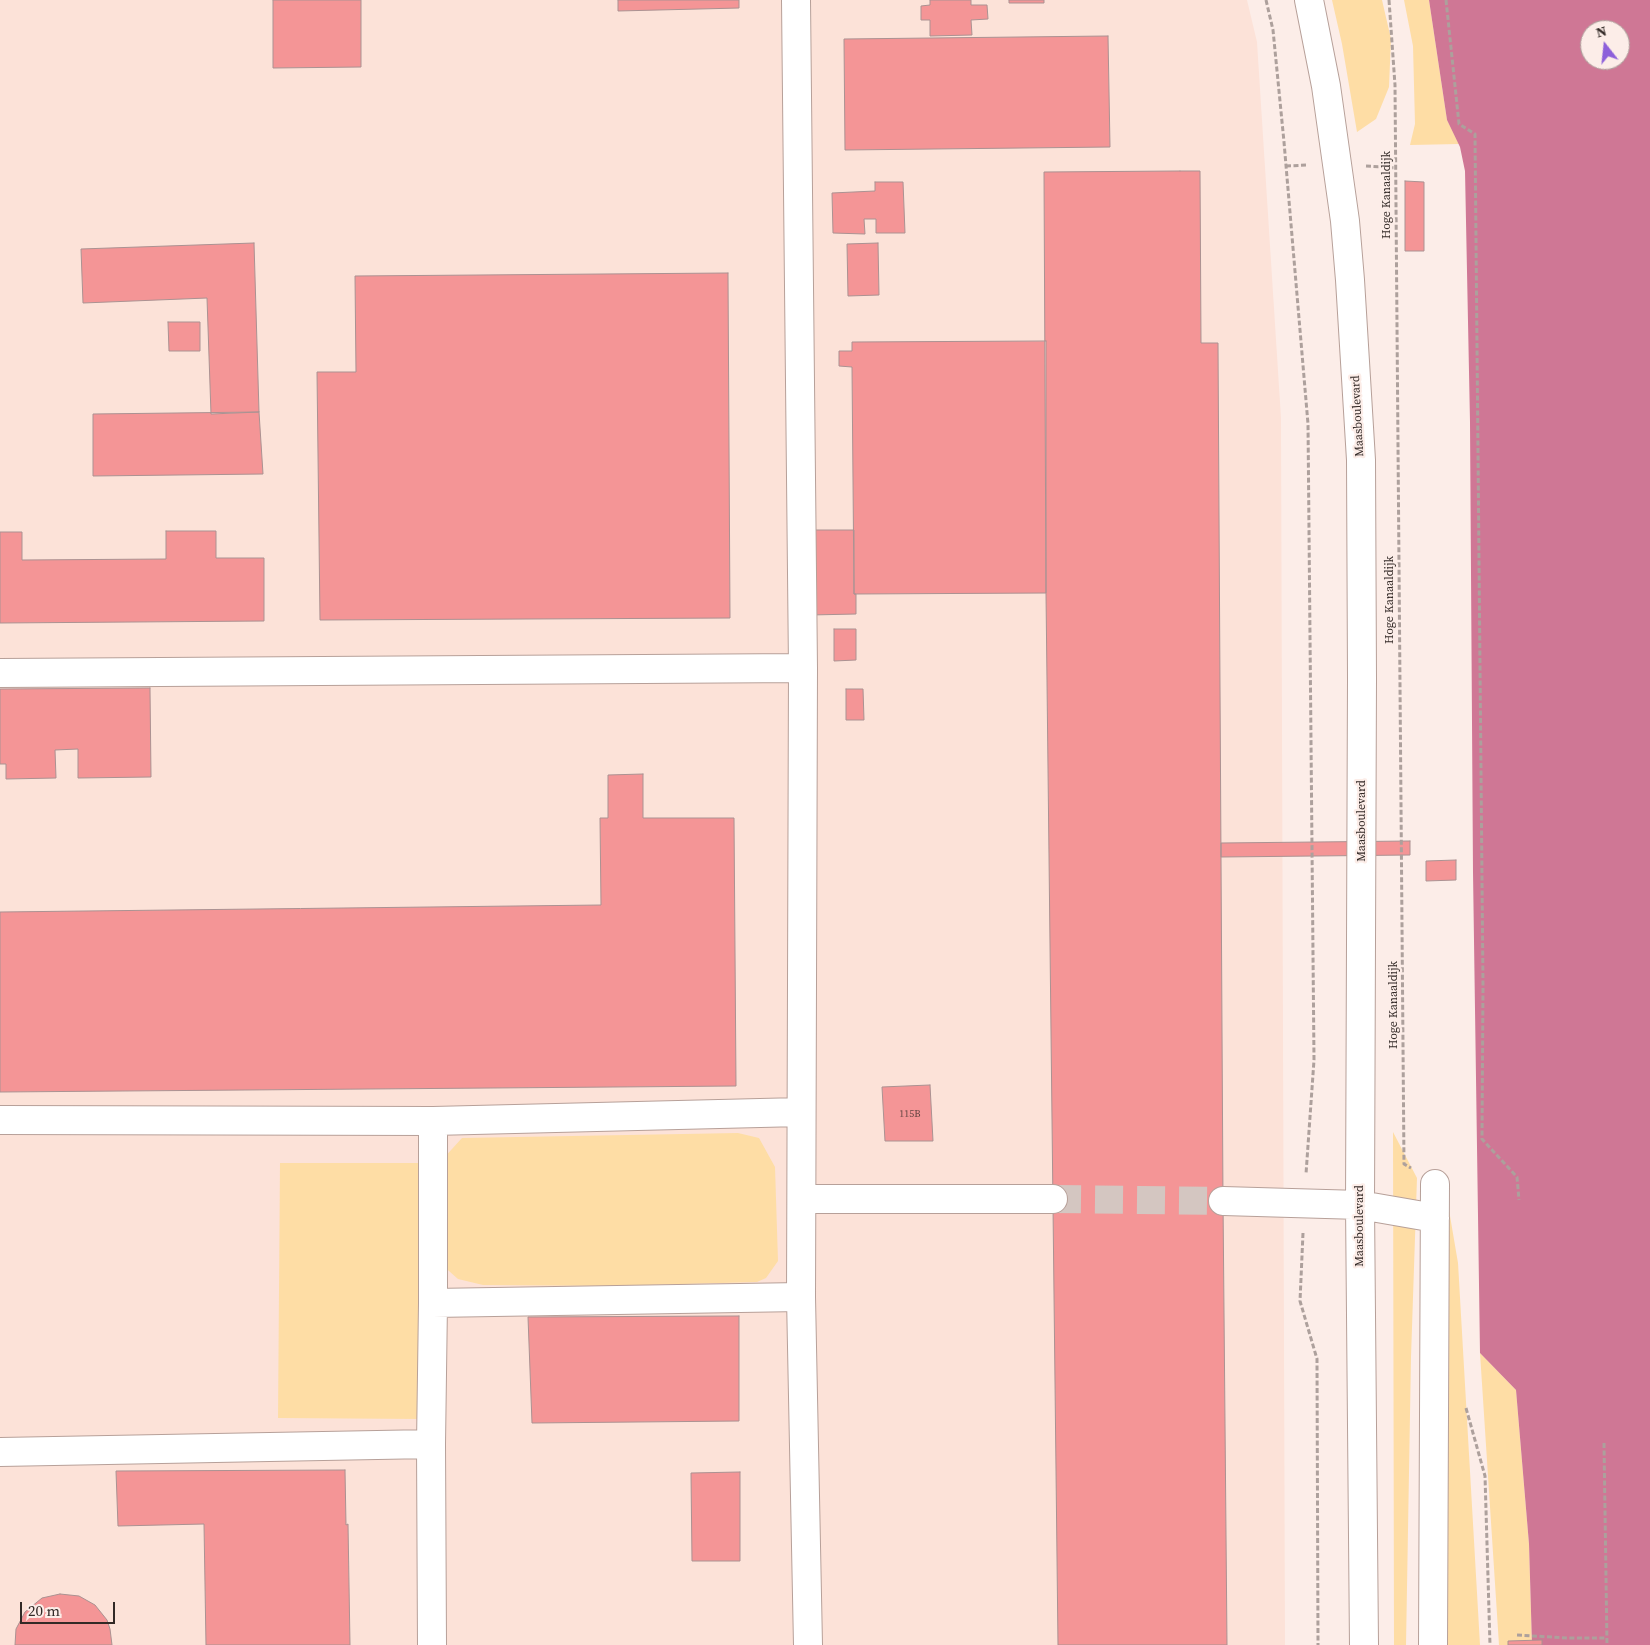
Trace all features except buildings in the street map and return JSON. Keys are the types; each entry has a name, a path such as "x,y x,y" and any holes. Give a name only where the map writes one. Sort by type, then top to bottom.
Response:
{"street":[{"path":"796,0 803,668 801,1297 808,1645"},
{"name":"Maasboulevard","path":"1309,0 1326,86 1345,221 1361,460 1360,1205 1364,1645"},
{"path":"0,673 803,668"},
{"path":"0,1120 434,1122 801,1112"},
{"path":"432,1645 431,1444 434,1303 434,1122"},
{"path":"1433,1645 1435,1184"},
{"path":"802,1199 1053,1199"},
{"path":"1223,1201 1360,1205 1435,1218"},
{"path":"434,1303 801,1297"},
{"path":"0,1452 431,1444"}],"path":[{"path":"1266,0 1273,30 1308,424 1314,1060 1304,1203 1300,1301 1317,1360 1318,1645"},
{"name":"Hoge Kanaaldijk","path":"1389,0 1396,94 1404,1164 1435,1184"},
{"path":"1446,0 1459,124 1475,134 1483,975 1482,1139 1516,1177 1519,1200"},
{"path":"1464,1401 1485,1476 1490,1645"},
{"path":"1604,1443 1607,1645"},
{"path":"1517,1635 1607,1638"}],"shaded area":[{"path":"0,0 1247,0 1257,42 1281,418 1285,1645 0,1645"},
{"path":"1332,0 1382,0 1391,39 1389,87 1376,119 1357,132 1342,44"},
{"path":"1404,0 1429,0 1447,120 1459,144 1410,145 1415,124 1413,46"},
{"path":"1429,0 1650,0 1650,1645 1532,1645 1529,1544 1516,1390 1480,1353 1473,872 1470,422 1465,171 1460,147 1447,120"},
{"path":"1393,1132 1417,1178 1411,1357 1406,1645 1394,1645"},
{"path":"738,1133 759,1138 775,1167 778,1261 766,1278 757,1282 612,1286 483,1285 458,1279 440,1263 442,1160 462,1138"},
{"path":"280,1163 422,1163 421,1419 278,1418"},
{"path":"1446,1201 1458,1263 1480,1645 1446,1645"},
{"path":"1480,1353 1516,1390 1529,1544 1532,1645 1499,1645"}],"tunnel":[{"path":"1053,1199 1223,1201"}]}
